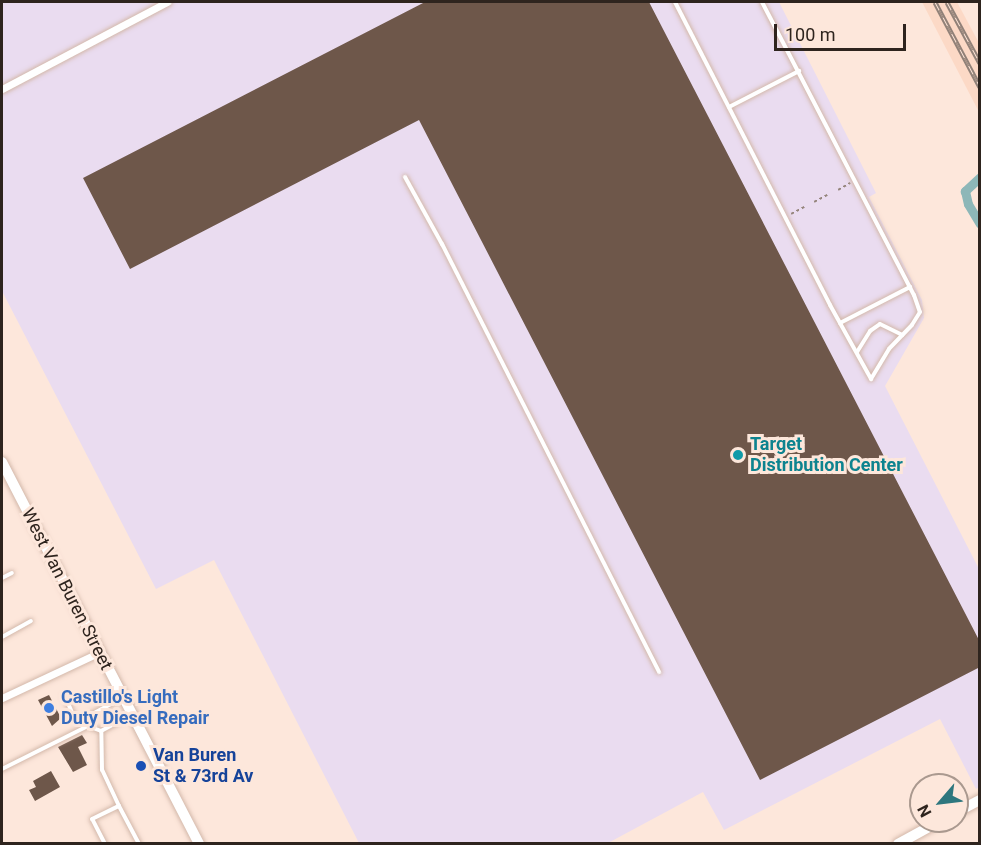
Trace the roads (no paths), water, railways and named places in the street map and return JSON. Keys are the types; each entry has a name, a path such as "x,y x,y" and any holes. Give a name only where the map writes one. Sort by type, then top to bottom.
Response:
{"main road":[{"name":"West Van Buren Street","path":"2,462 199,843"},
{"path":"898,843 917,833"}],"street":[{"path":"2,89 167,2"},
{"path":"2,698 100,652"}],"lane":[{"path":"675,2 871,379 889,349 920,312 910,287 762,2"},
{"path":"729,107 799,71"},
{"path":"405,177 442,244 659,672"},
{"path":"840,323 910,287"},
{"path":"857,353 870,331 880,324 903,335"},
{"path":"2,578 12,573"},
{"path":"2,637 31,621"},
{"path":"65,696 74,717 80,720 123,697"},
{"path":"2,769 88,726 101,731 132,714"},
{"path":"85,718 88,726"},
{"path":"101,731 102,770 139,843"},
{"path":"105,843 92,819 119,806"}],"waterway":[{"path":"980,177 965,191 968,204 980,224"}],"railway":[{"path":"935,2 980,87"},
{"path":"947,2 980,63"}],"place":[{"name":"Target Distribution Center","path":"738,455"},
{"name":"Castillo's Light Duty Diesel Repair","path":"49,708"},
{"name":"Van Buren St & 73rd Av","path":"141,766"}]}
